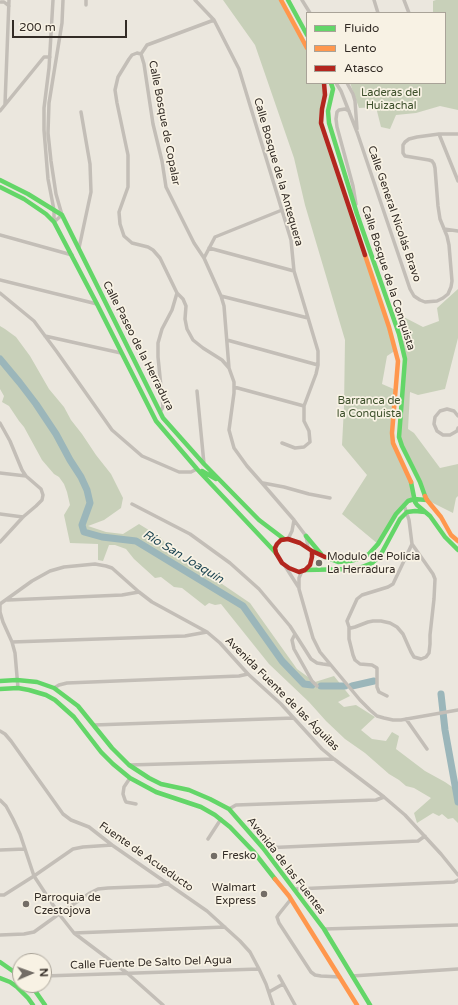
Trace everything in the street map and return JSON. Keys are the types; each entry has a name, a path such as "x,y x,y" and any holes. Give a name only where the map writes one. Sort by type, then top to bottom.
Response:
{"main road":[{"path":"281,0 306,46"},
{"path":"288,0 306,33"},
{"path":"288,14 294,11"},
{"name":"Calle Bosque de la Conquista","path":"324,84 325,95 321,123 396,350 398,361 392,433 393,443 410,479 414,499"},
{"name":"Calle Bosque de la Conquista","path":"331,84 332,96 328,111 329,122 357,214 399,334 405,359 399,437 427,500 441,517 451,535 458,541"},
{"name":"Calle Paseo de la Herradura","path":"0,180 28,194 62,215 163,418 204,464 259,520 286,539"},
{"name":"Calle Paseo de la Herradura","path":"0,187 24,199 46,214 54,222 156,421 198,469 276,553"},
{"path":"58,229 62,227 69,228"},
{"path":"198,469 221,482"},
{"path":"413,489 422,487"},
{"path":"425,512 407,512 400,518 380,556 372,563 362,567 353,569 295,571 285,566 276,553 277,544 281,540 286,539 300,543 338,562 362,558 369,554 378,544 396,514 408,501 414,499 427,500"},
{"path":"414,499 417,505 436,524 458,550"},
{"path":"306,536 324,556"},
{"path":"303,571 312,561 310,549"},
{"path":"329,569 330,559"},
{"name":"Avenida de las Fuentes","path":"0,681 17,680 36,682 54,688 78,706 120,757 130,765 161,784 189,790 210,799 229,810 263,848 324,929 370,1005"},
{"name":"Avenida de las Fuentes","path":"0,689 18,688 37,692 55,700 74,717 112,764 130,778 156,792 201,808 230,827 286,892 357,1005"},
{"path":"112,764 118,763 120,757"},
{"path":"126,775 126,769 130,765"},
{"path":"286,892 288,888 295,889 295,894 290,898"},
{"path":"0,962 12,970"},
{"path":"0,978 17,987 33,1005"},
{"path":"37,993 45,1005"}],"street":[{"path":"5,104 10,0"},
{"path":"53,0 50,68 44,108 44,130 45,153 54,210 54,222"},
{"path":"54,222 62,215 56,194 51,161 48,133 49,104 56,52 62,23 63,0"},
{"path":"86,0 86,5"},
{"name":"Calle Bosque de la Antequera","path":"196,0 214,20 239,69 290,240 294,271 318,351 318,365 316,374 304,406"},
{"path":"302,0 309,12"},
{"path":"374,0 378,12"},
{"path":"404,0 409,12"},
{"path":"1,2 8,4 9,7"},
{"path":"214,20 147,45 141,54 136,53 128,59 118,77 115,90 128,155 128,186 120,212 120,224 124,236 132,243 148,247 160,258 177,293 183,299 186,306 185,319 187,329 193,340 222,360 229,368"},
{"name":"Calle Bosque de Copalar","path":"141,54 166,187 194,243 204,258 224,306 229,368 234,382 234,387"},
{"path":"0,110 44,57 50,57"},
{"name":"Calle General Nicolás Bravo","path":"337,84 341,91 357,132 410,289 414,296 425,302 437,301 448,294 452,281 450,245 440,219 434,164 429,160 405,156 403,153 403,145 409,139 439,134"},
{"name":"Calle General Nicolás Bravo","path":"347,84 355,101 357,132"},
{"path":"47,86 52,86"},
{"path":"349,111 345,109 339,110 337,112 336,119 353,186 357,214"},
{"path":"79,248 91,192 90,164 81,112"},
{"path":"458,134 439,134 458,181"},
{"path":"204,258 215,237 282,210"},
{"path":"444,229 458,231"},
{"path":"0,235 72,255"},
{"path":"209,248 294,271"},
{"path":"0,280 97,304"},
{"path":"0,292 34,321 112,430 142,456 179,472 191,472 198,469"},
{"path":"160,412 163,407 158,343 162,328 172,310 177,293"},
{"path":"221,296 308,318"},
{"path":"45,336 121,353"},
{"path":"227,340 318,365"},
{"path":"282,443 295,448 304,447 310,442 309,432 304,421 304,406 234,387 229,430 234,448 247,466 294,520 306,536 310,549"},
{"path":"197,391 204,464"},
{"path":"458,416 454,411 447,409 440,411 435,417 434,424 437,431 443,435 450,435 458,428"},
{"path":"0,423 10,441 22,470 26,476 41,489 43,495 42,500 23,517 0,542"},
{"path":"0,430 5,431"},
{"path":"0,473 26,476"},
{"path":"262,483 330,498"},
{"path":"132,504 190,534 230,563 259,589 290,626 312,659 317,663 330,665"},
{"path":"349,627 355,627 373,621 390,623 397,627 403,634 414,657 421,659 429,654 435,579 434,574 412,544 407,512 404,505"},
{"path":"0,514 23,517"},
{"path":"286,539 292,531 294,520"},
{"path":"387,696 379,692 377,687 377,668 372,665 360,664 355,660 349,639 348,617 357,599 362,595 393,584 412,544"},
{"name":"Avenida Fuente de las Águilas","path":"18,688 15,654 12,642 0,612 0,603 32,581 50,571 64,567 95,564 112,568 152,602 207,632 220,643 248,674 281,704 322,749 384,796 405,815 458,875"},
{"path":"285,566 299,589 313,638 320,652 360,700 377,716 393,720 458,710"},
{"path":"299,589 299,578 303,571"},
{"path":"6,600 122,595 139,592"},
{"path":"12,642 185,636 207,632"},
{"path":"295,634 292,640 294,649 312,681 317,686"},
{"path":"54,688 67,683 239,676 248,674"},
{"path":"94,725 294,718"},
{"path":"406,719 427,749"},
{"name":"Fuente de Acueducto","path":"0,731 11,741 63,814 71,820 89,827 112,845 168,883 207,911 240,941 250,952 259,969 273,1005"},
{"path":"130,765 334,759"},
{"path":"130,778 124,786 123,794 126,802 136,804"},
{"path":"229,810 236,805 376,800 384,796"},
{"path":"0,800 6,806 20,834 34,876 59,914 74,933 127,973 163,1005"},
{"path":"0,807 6,806"},
{"path":"208,839 221,820"},
{"path":"263,848 418,841 425,836"},
{"path":"0,895 4,895 73,849 112,845"},
{"path":"0,850 25,849"},
{"path":"295,889 454,882 458,880"},
{"path":"0,934 30,934 98,889 158,886 168,883"},
{"path":"290,898 277,917 279,923 311,972 315,975 340,977"},
{"path":"324,929 458,925"},
{"path":"74,933 225,927"},
{"path":"352,976 458,968"},
{"name":"Calle Fuente De Salto Del Agua","path":"52,976 259,969"},
{"path":"279,976 295,1005"},
{"path":"269,992 283,984"}],"green space":[{"name":"Barranca de la Conquista","path":"223,0 281,0 306,47 306,84 324,84 321,123 396,350 387,356 382,384 396,390 393,443 410,479 414,499 396,514 378,544 342,514 367,475 342,445 345,340 305,205 294,158 255,45"},
{"name":"Laderas del Huizachal","path":"458,0 458,110 440,106 416,113 396,115 390,129 381,127 376,107 359,108 350,84 446,84 446,12 433,12 433,1"},
{"path":"458,289 458,338 445,389 418,395 410,392 408,429 414,433 440,468 458,464 458,496 456,498 453,513 427,500 399,437 405,359 399,334 398,314 423,327 439,321 437,308"},
{"path":"0,326 16,337 30,356 49,389 64,407 71,420 111,474 123,498 121,508 104,520 88,526 106,532 123,534 139,524 160,537 177,556 203,571 250,603 297,669 315,682 334,676 350,696 338,702 344,707 356,705 375,717 361,730 372,739 386,741 392,732 399,736 396,749 425,771 458,791 458,823 453,818 448,819 442,814 439,816 433,813 417,823 414,813 431,798 414,788 406,786 345,739 269,664 221,604 215,605 209,603 205,606 182,588 174,587 161,577 155,578 134,559 126,549 115,545 109,545 103,561 98,560 98,544 70,543 64,515 70,505 64,484 42,460 24,427 9,406 2,402 4,396 0,389"}],"waterway":[{"name":"Río San Joaquín","path":"0,359 36,404 56,434 81,477 87,490 90,503 82,525 84,532 102,537 136,541 243,606 282,661 304,684 312,685"},
{"name":"Río San Joaquín","path":"352,686 374,681"},
{"name":"Río San Joaquín","path":"321,686 345,686"},
{"name":"Río San Joaquín","path":"441,694 445,730 458,802"}],"traffic: fast":[{"path":"288,0 306,33"},
{"path":"331,84 333,89 328,111 329,123 357,214 399,334 405,359 399,437 425,496"},
{"path":"0,180 28,194 62,215 163,418 204,464 259,520 284,539"},
{"path":"0,187 24,199 46,214 54,222 156,421 197,469 276,553"},
{"path":"202,471 216,479"},
{"path":"411,482 417,505 430,516 445,537 458,550"},
{"path":"325,557 338,562 362,558 369,554 378,544 396,514 408,501 414,499 427,500"},
{"path":"305,570 353,569 372,563 380,556 400,519 407,512 425,512"},
{"path":"306,536 321,554"},
{"path":"0,681 17,680 37,682 54,688 78,706 112,748 129,765 161,784 189,790 229,809 263,848 324,929 370,1005"},
{"path":"0,689 18,688 29,690 46,695 55,700 74,717 101,752 130,778 156,792 201,807 215,815 230,827 253,851 275,879"},
{"path":"0,962 12,970"},
{"path":"0,978 17,987 33,1005"},
{"path":"37,993 45,1005"}],"traffic: slow":[{"path":"281,0 306,46"},
{"path":"365,255 389,327 398,361 392,433 393,443 411,482"},
{"path":"425,496 441,517 451,535 458,541"},
{"path":"275,879 289,896 357,1005"}],"traffic: jam":[{"path":"324,84 325,95 321,123 365,255"},
{"path":"312,551 310,565 305,570 299,572 282,563 276,553 275,548 281,540 288,539 300,543 325,557"}],"place":[{"name":"Modulo de Policia La Herradura","path":"319,563"},
{"name":"Fresko","path":"214,856"},
{"name":"Walmart Express","path":"264,894"},
{"name":"Parroquia de Czestojova","path":"26,904"}]}
